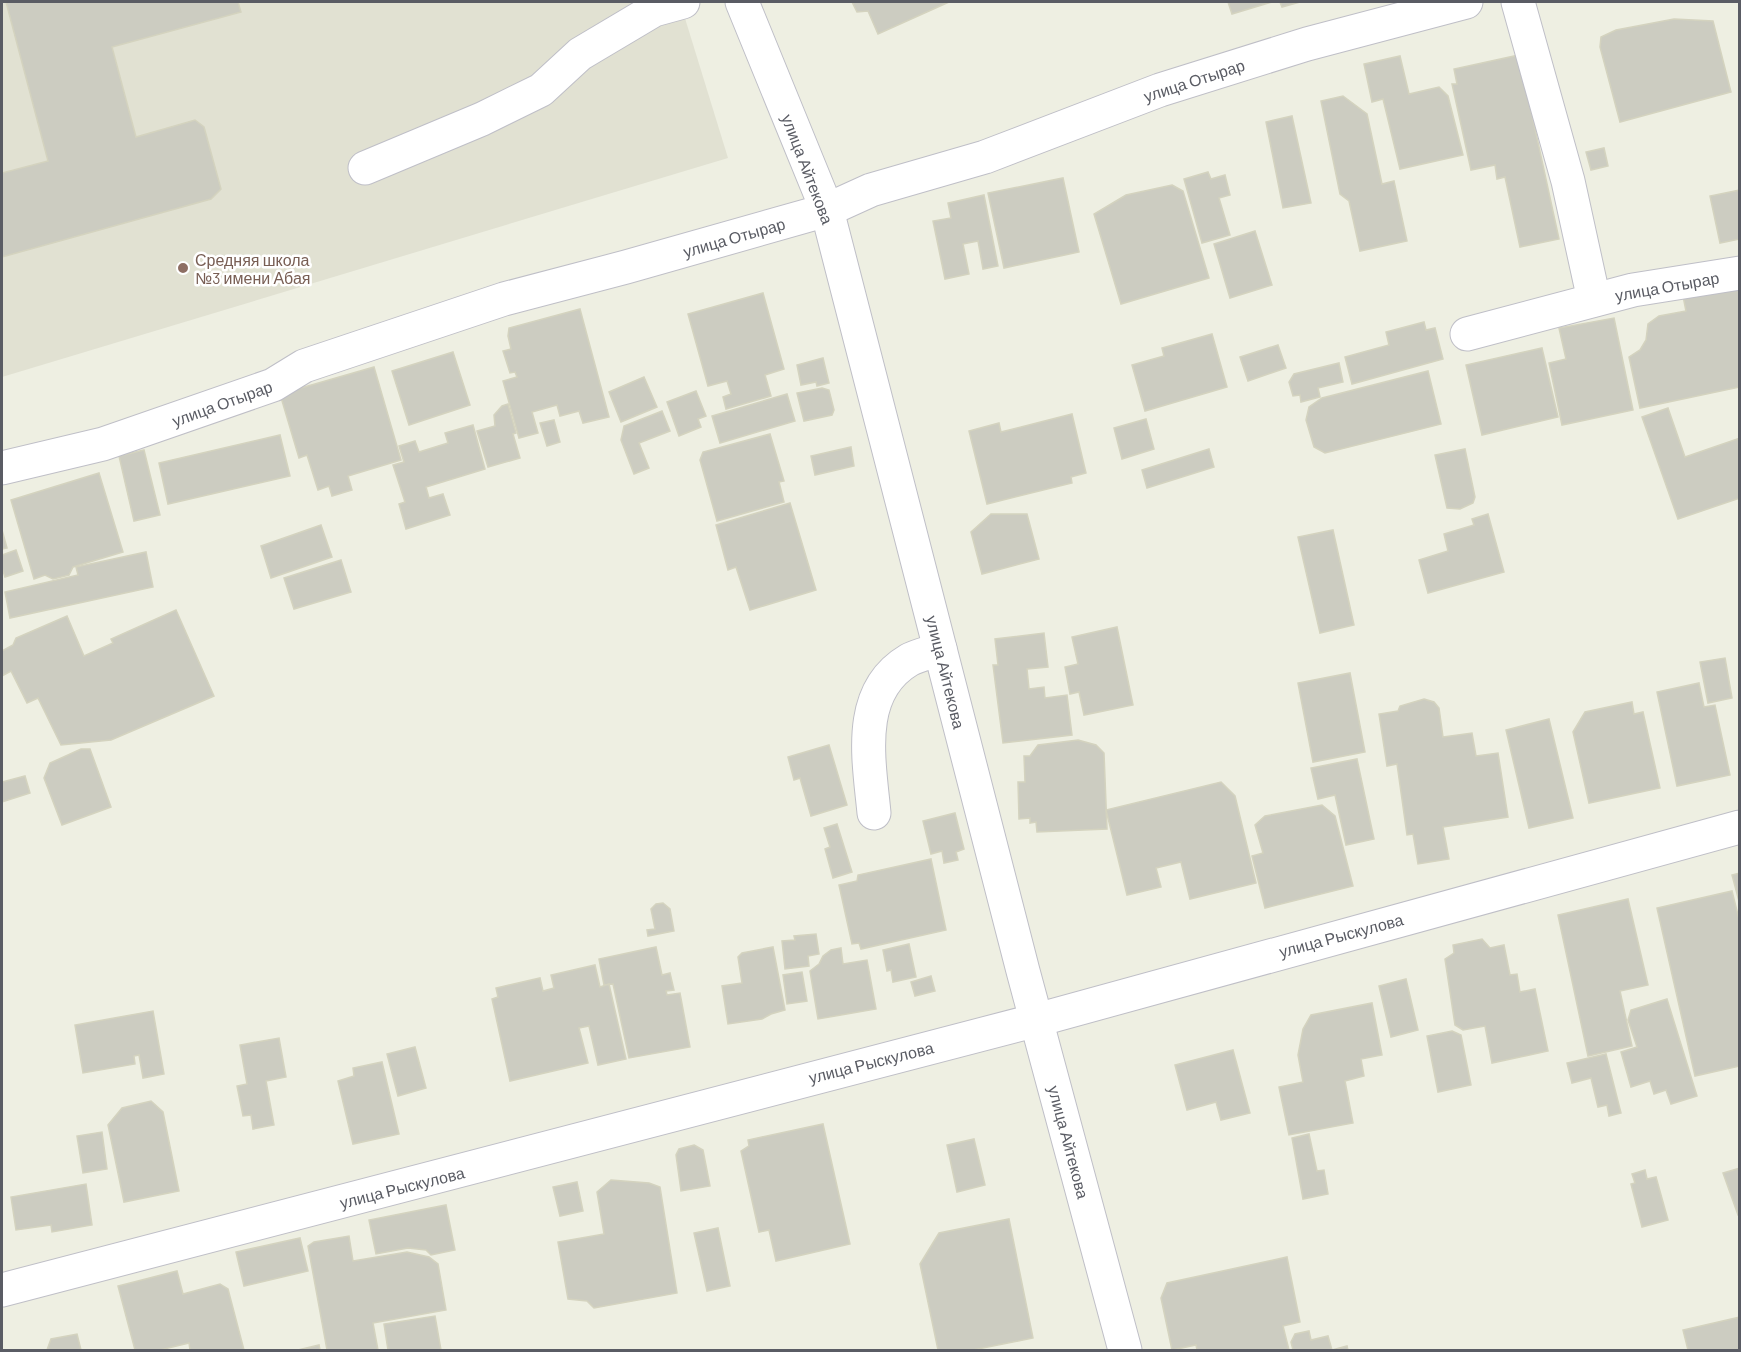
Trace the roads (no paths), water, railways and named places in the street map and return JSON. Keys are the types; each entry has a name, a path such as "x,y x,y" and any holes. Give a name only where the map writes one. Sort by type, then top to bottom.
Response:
{"street":[{"path":"365,168 482,119 541,90 580,54 654,10 683,2"},
{"name":"улица Айтекова","path":"742,2 827,210 1125,1350"},
{"name":"улица Отырар","path":"2,468 103,444 186,417 273,386 304,366 504,299 827,210 871,190 985,157 1160,90 1307,44 1466,2"},
{"path":"1518,2 1568,182 1594,300"},
{"name":"улица Отырар","path":"1467,334 1634,290 1740,273"},
{"path":"874,813 870,762 870,713 883,682 909,660 940,649"},
{"name":"улица Рыскулова","path":"2,1290 463,1171 761,1090 1037,1020 1740,826"}],"place":[{"name":"Средняя школа №3 имени Абая","path":"183,268"}]}
